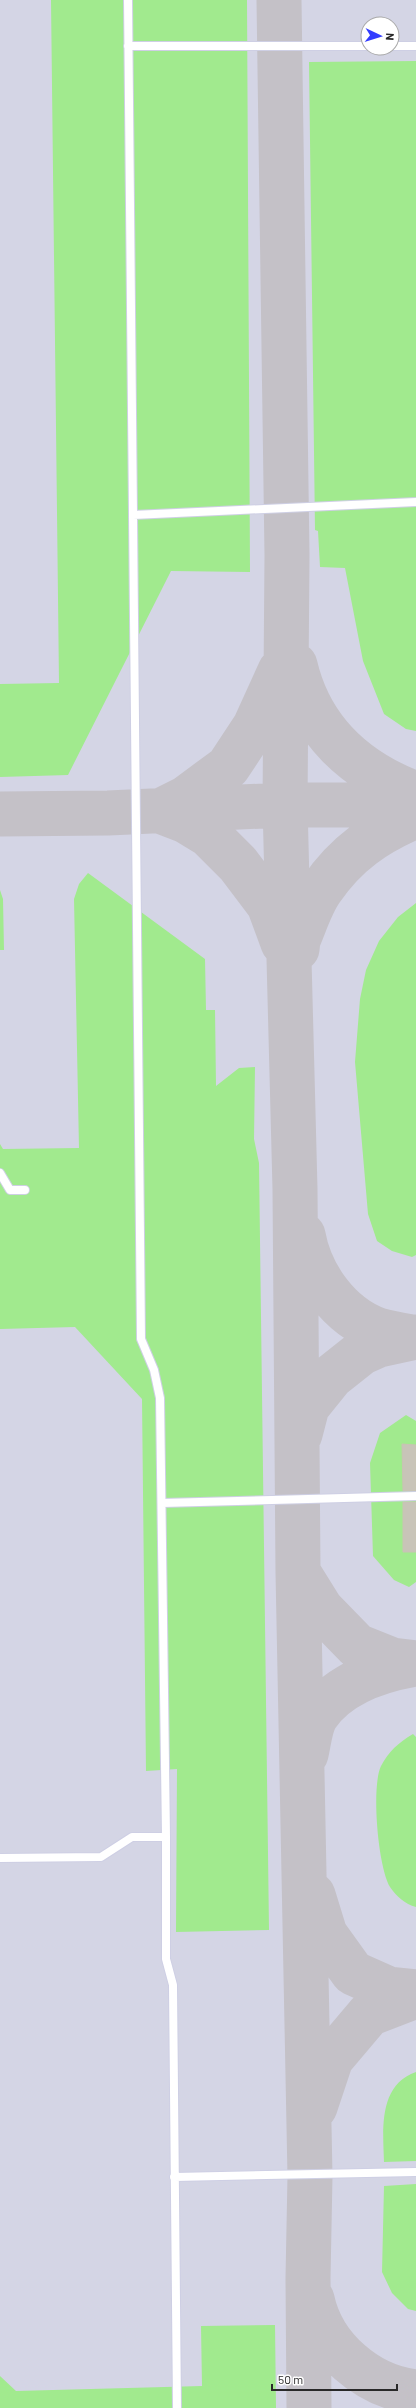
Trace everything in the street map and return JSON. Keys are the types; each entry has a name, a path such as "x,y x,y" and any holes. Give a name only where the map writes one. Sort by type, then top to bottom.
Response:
{"lane":[{"path":"128,0 141,1339 154,1370 160,1398 166,1837 166,1959 173,1985 177,2408"},
{"path":"128,46 360,46"},
{"path":"400,46 416,46"},
{"path":"133,515 416,502"},
{"path":"0,1173 10,1190 25,1190"},
{"path":"162,1503 416,1496"},
{"path":"0,1858 101,1857 132,1837 166,1837"},
{"path":"174,2177 416,2172"}],"shaded area":[{"path":"0,0 416,0 416,2408 0,2408"}],"green space":[{"path":"51,0 247,0 250,572 171,571 68,775 0,777 0,684 59,683"},
{"path":"416,61 416,731 406,729 384,714 363,661 345,568 320,567 318,531 315,530 309,62"},
{"path":"88,873 205,959 206,1010 215,1010 216,1086 239,1068 255,1067 254,1139 259,1163 269,1930 176,1932 177,1769 146,1771 142,1399 75,1327 0,1329 0,1144 3,1149 79,1148 74,899 79,884"},
{"path":"0,890 3,899 4,950 0,950"},
{"path":"416,903 416,1255 412,1257 392,1251 377,1241 368,1214 355,1062 360,999 366,970 379,941 398,917"},
{"path":"406,1415 416,1421 416,1582 409,1587 394,1580 373,1556 370,1463 380,1433"},
{"path":"413,1734 416,1737 416,1907 405,1902 395,1894 390,1887 382,1863 376,1808 376,1791 381,1766 394,1748"},
{"path":"416,2072 416,2161 384,2162 383,2136 385,2110 389,2098 395,2087 404,2078"},
{"path":"416,2184 416,2311 408,2309 392,2293 382,2272 384,2186"},
{"path":"275,2325 276,2408 0,2408 0,2376 16,2391 202,2386 201,2326"}],"building":[{"path":"402,1444 416,1445 416,1491 403,1491"},
{"path":"403,1502 416,1502 416,1552 403,1552"}],"taxiway":[{"path":"279,0 287,555 285,805 295,1189 298,1572 310,2176 308,2278 309,2408"},
{"path":"295,665 302,688 312,709 324,728 338,745 373,773 394,785 416,794"},
{"path":"160,811 186,798 228,767 255,726 280,671"},
{"path":"0,814 108,813 285,805 416,805"},
{"path":"160,811 186,821 209,835 238,864 269,905 283,943"},
{"path":"297,949 298,940 314,901 341,865 351,855 375,837 416,816"},
{"path":"303,1235 312,1265 328,1292 339,1304 364,1324 378,1330 411,1337"},
{"path":"300,1434 307,1407 332,1376 361,1353 379,1345 416,1337"},
{"path":"298,1572 321,1609 357,1646 392,1660 416,1663"},
{"path":"306,1754 311,1729 317,1715 326,1704 348,1687 361,1680 388,1670 416,1664"},
{"path":"313,1895 325,1934 353,1973 389,1989 416,1992"},
{"path":"315,2107 331,2059 369,2014 416,1996"},
{"path":"312,2299 317,2317 326,2334 337,2349 350,2362 381,2382 398,2389 416,2392"}]}
